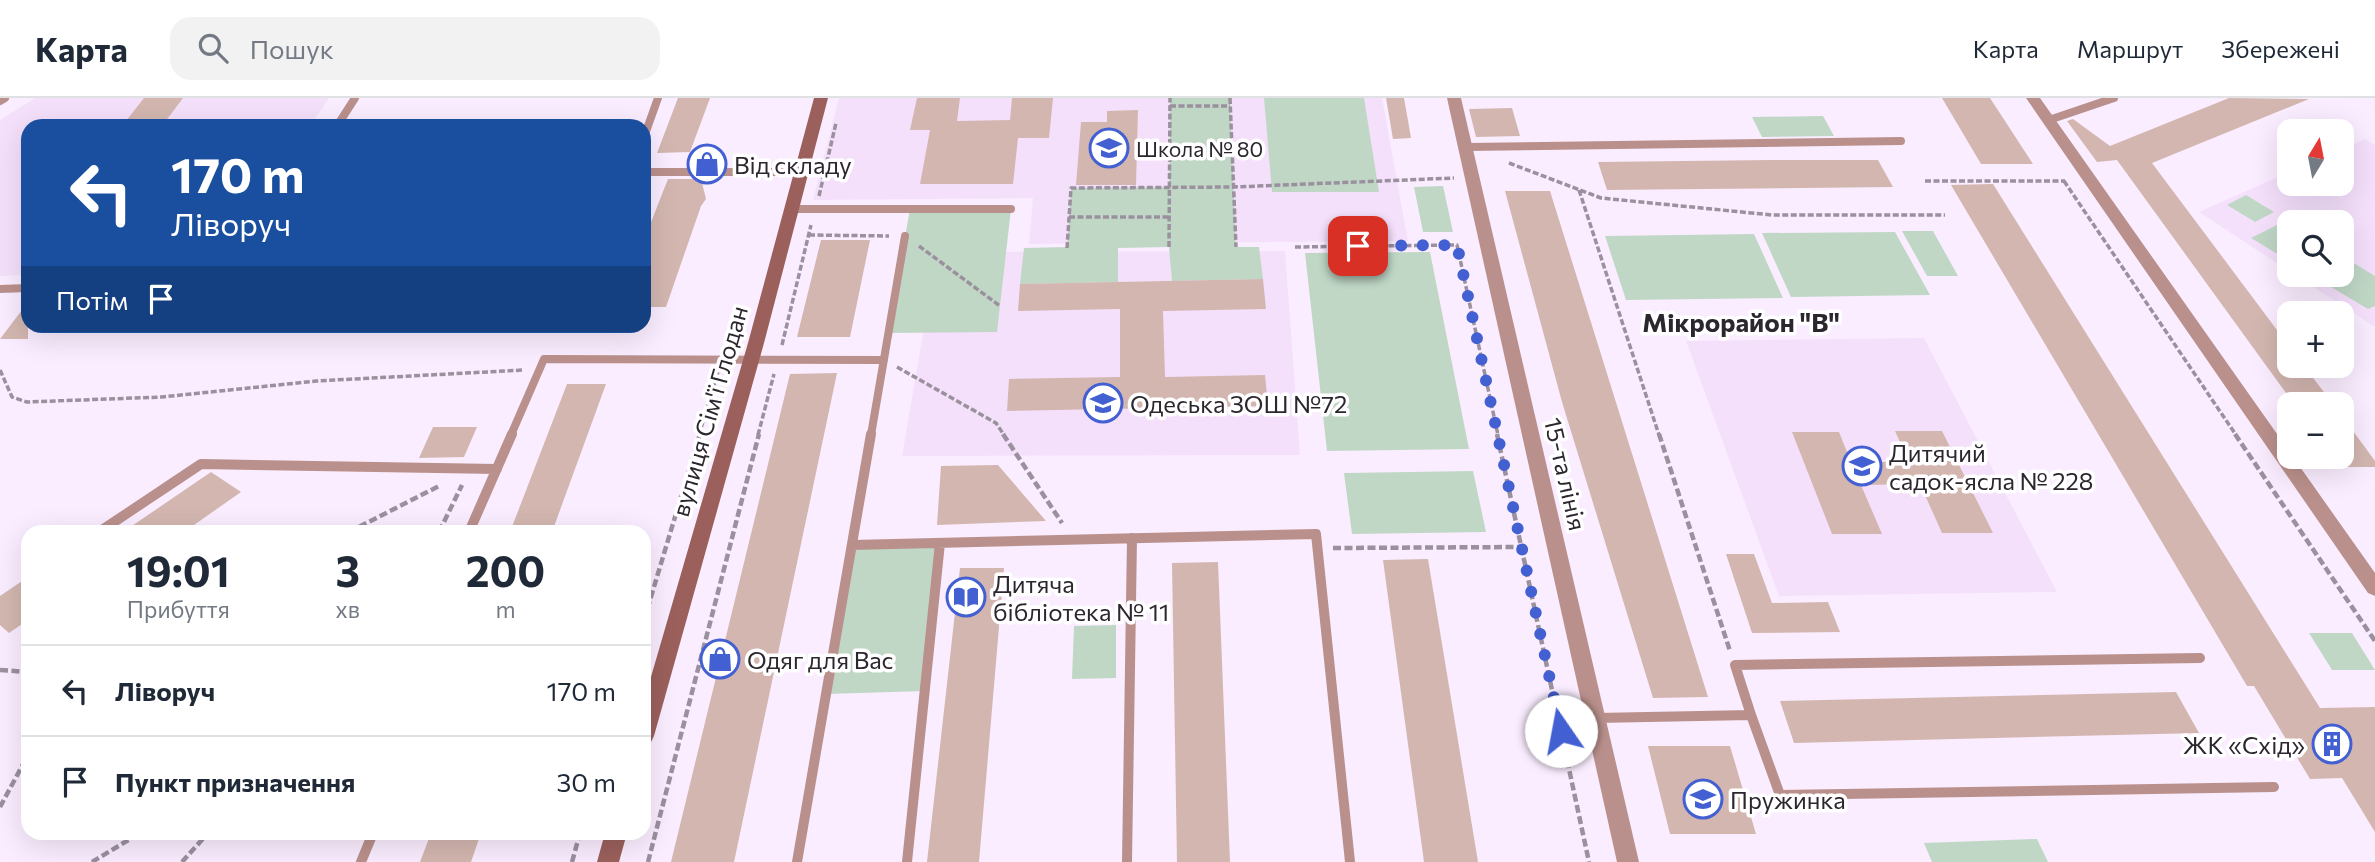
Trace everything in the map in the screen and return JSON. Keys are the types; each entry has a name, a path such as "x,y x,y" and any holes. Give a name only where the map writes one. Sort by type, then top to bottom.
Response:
{"street":[{"name":"вулиця Сім'ї Глодан","path":"651,712 752,359 821,98"},
{"name":"15-та лінія","path":"1454,98 1628,862"},
{"path":"2033,98 2372,579"},
{"path":"608,862 614,840"}],"lane":[{"path":"0,101 5,98"},
{"path":"342,119 355,98"},
{"path":"651,119 659,98"},
{"path":"2049,120 2113,98"},
{"path":"1466,147 1901,141"},
{"path":"651,172 801,172"},
{"path":"792,209 1011,209"},
{"path":"797,862 905,236"},
{"path":"0,289 21,288"},
{"path":"472,525 544,359 884,359"},
{"path":"110,525 201,464 497,468"},
{"path":"852,545 1316,534 1350,862"},
{"path":"1127,862 1132,538"},
{"path":"907,862 940,543"},
{"path":"2200,658 1735,665 1780,795 2274,787"},
{"path":"1596,718 1751,715"},
{"path":"362,862 370,840"}],"path":[{"path":"1169,247 1170,98"},
{"path":"1230,98 1236,247"},
{"path":"1170,106 1230,106"},
{"path":"648,862 778,359 839,110"},
{"path":"1504,161 1601,198 1772,215 1945,215"},
{"path":"1067,248 1071,188 1234,187 1473,178"},
{"path":"1925,181 2092,181"},
{"path":"2064,181 2375,641"},
{"path":"1578,190 1735,665"},
{"path":"1069,217 1169,217"},
{"path":"809,235 905,236 1000,306"},
{"path":"1295,247 1457,245 1589,862"},
{"path":"651,597 722,359"},
{"path":"884,359 996,424 1072,538"},
{"path":"0,370 12,397 27,402 162,397 316,381 539,369"},
{"path":"362,525 470,468"},
{"path":"442,525 470,468"},
{"path":"1319,548 1521,547"},
{"path":"0,670 21,672"},
{"path":"0,807 21,768"},
{"path":"92,862 128,840"},
{"path":"182,862 202,840"},
{"path":"572,862 578,840"}],"shaded area":[{"path":"35,98 329,98 315,119 21,119 21,275 0,276 0,120"},
{"name":"Школа № 80","path":"839,98 1382,98 1408,241 1029,244 1033,198 813,200"},
{"path":"2365,139 2375,145 2375,327 2354,313 2354,301 2335,301 2313,287 2354,287 2354,210 2277,210 2277,263 2199,212 2277,177 2277,196 2354,196 2354,144"},
{"name":"Одеська ЗОШ №72","path":"1285,251 1300,455 902,456 937,252"},
{"name":"Дитячий садок-ясла № 228","path":"1924,338 2057,592 1779,596 1686,341"}],"green space":[{"path":"1170,98 1230,98 1236,247 1259,247 1263,279 1172,281 1169,247 1118,248 1118,282 1020,284 1024,248 1067,247 1071,188 1169,187"},
{"path":"1264,98 1364,98 1379,192 1272,192"},
{"path":"1823,116 1834,136 1762,137 1752,117"},
{"path":"1443,186 1453,232 1423,232 1414,187"},
{"path":"2246,195 2274,212 2255,222 2227,205"},
{"path":"910,209 1011,209 997,332 888,333"},
{"path":"2277,225 2277,254 2251,238"},
{"path":"1902,231 1933,231 1958,276 1927,276"},
{"path":"1895,232 1930,295 1791,297 1762,233"},
{"path":"1754,234 1783,298 1626,300 1605,236"},
{"path":"1430,252 1469,449 1327,451 1305,253"},
{"path":"2354,263 2375,276 2375,306 2368,309 2331,287 2354,287"},
{"path":"1473,471 1486,532 1352,534 1344,473"},
{"path":"940,543 925,691 826,694 852,545"},
{"path":"1116,625 1116,678 1072,679 1074,626"},
{"path":"2309,633 2352,633 2375,670 2332,670"},
{"path":"2037,839 2048,862 1932,862 1924,843"}],"building":[{"path":"144,98 183,98 167,119 128,119"},
{"path":"678,98 710,98 690,152 657,153"},
{"path":"917,98 960,98 957,121 1010,120 1012,98 1053,98 1049,138 1018,138 1013,184 920,184 930,130 910,130"},
{"path":"1386,98 1404,98 1411,138 1393,139"},
{"path":"1942,98 1990,98 2033,164 1981,164"},
{"path":"2229,98 2309,99 2152,163 2277,330 2277,378 2313,378 2324,392 2285,392 2117,160 2097,162 2067,121 2073,119 2110,146"},
{"path":"1512,108 1520,136 1476,137 1469,109"},
{"path":"1138,110 1136,185 1076,185 1081,122 1107,122 1107,111"},
{"path":"1878,160 1893,187 1607,190 1598,162"},
{"path":"668,179 701,179 706,199 701,206 666,307 651,307 651,222"},
{"path":"1993,184 2320,708 2375,707 2375,832 2342,778 2310,779 2254,686 2247,686 1951,185"},
{"path":"1505,191 1550,191 1708,697 1653,698 1562,402"},
{"path":"821,240 870,240 850,337 797,337"},
{"path":"1263,279 1266,309 1163,311 1165,377 1265,375 1268,406 1007,411 1009,379 1120,377 1120,309 1018,311 1020,284"},
{"path":"21,311 21,333 28,333 28,339 0,339"},
{"path":"837,373 734,862 671,862 790,374"},
{"path":"567,384 606,384 555,525 513,525"},
{"path":"433,427 477,427 464,457 419,458"},
{"path":"1895,431 1942,431 1993,533 1942,533 1920,484 1861,485 1882,534 1832,534 1792,432 1839,432 1851,462 1909,462"},
{"path":"2354,432 2375,461 2375,467 2354,467"},
{"path":"998,465 1046,521 937,525 941,466"},
{"path":"211,472 241,492 194,525 133,525"},
{"path":"1726,554 1754,554 1772,603 1828,602 1840,632 1752,633"},
{"path":"1428,559 1478,862 1424,862 1383,560"},
{"path":"1218,562 1230,862 1177,862 1172,563"},
{"path":"960,568 1004,568 979,862 927,862"},
{"path":"21,582 21,625 9,633 0,625 0,596"},
{"path":"2176,692 2199,733 1794,743 1780,701"},
{"name":"Пружинка","path":"1648,746 1730,746 1756,834 1670,834"},
{"path":"428,840 479,840 471,862 420,862"}],"place":[{"name":"Школа № 80","path":"1109,148"},
{"name":"Від складу","path":"707,164"},
{"name":"Одеська ЗОШ №72","path":"1103,403"},
{"name":"Дитячий садок-ясла № 228","path":"1862,466"},
{"name":"Дитяча бібліотека № 11","path":"966,597"},
{"name":"Одяг для Вас","path":"720,659"},
{"name":"ЖК «Схід»","path":"2332,744"},
{"name":"Пружинка","path":"1703,799"}],"district":[{"name":"Мікрорайон \"В\"","path":"1741,321"}],"route":[{"path":"1358,246 1457,245 1561,731"}]}
